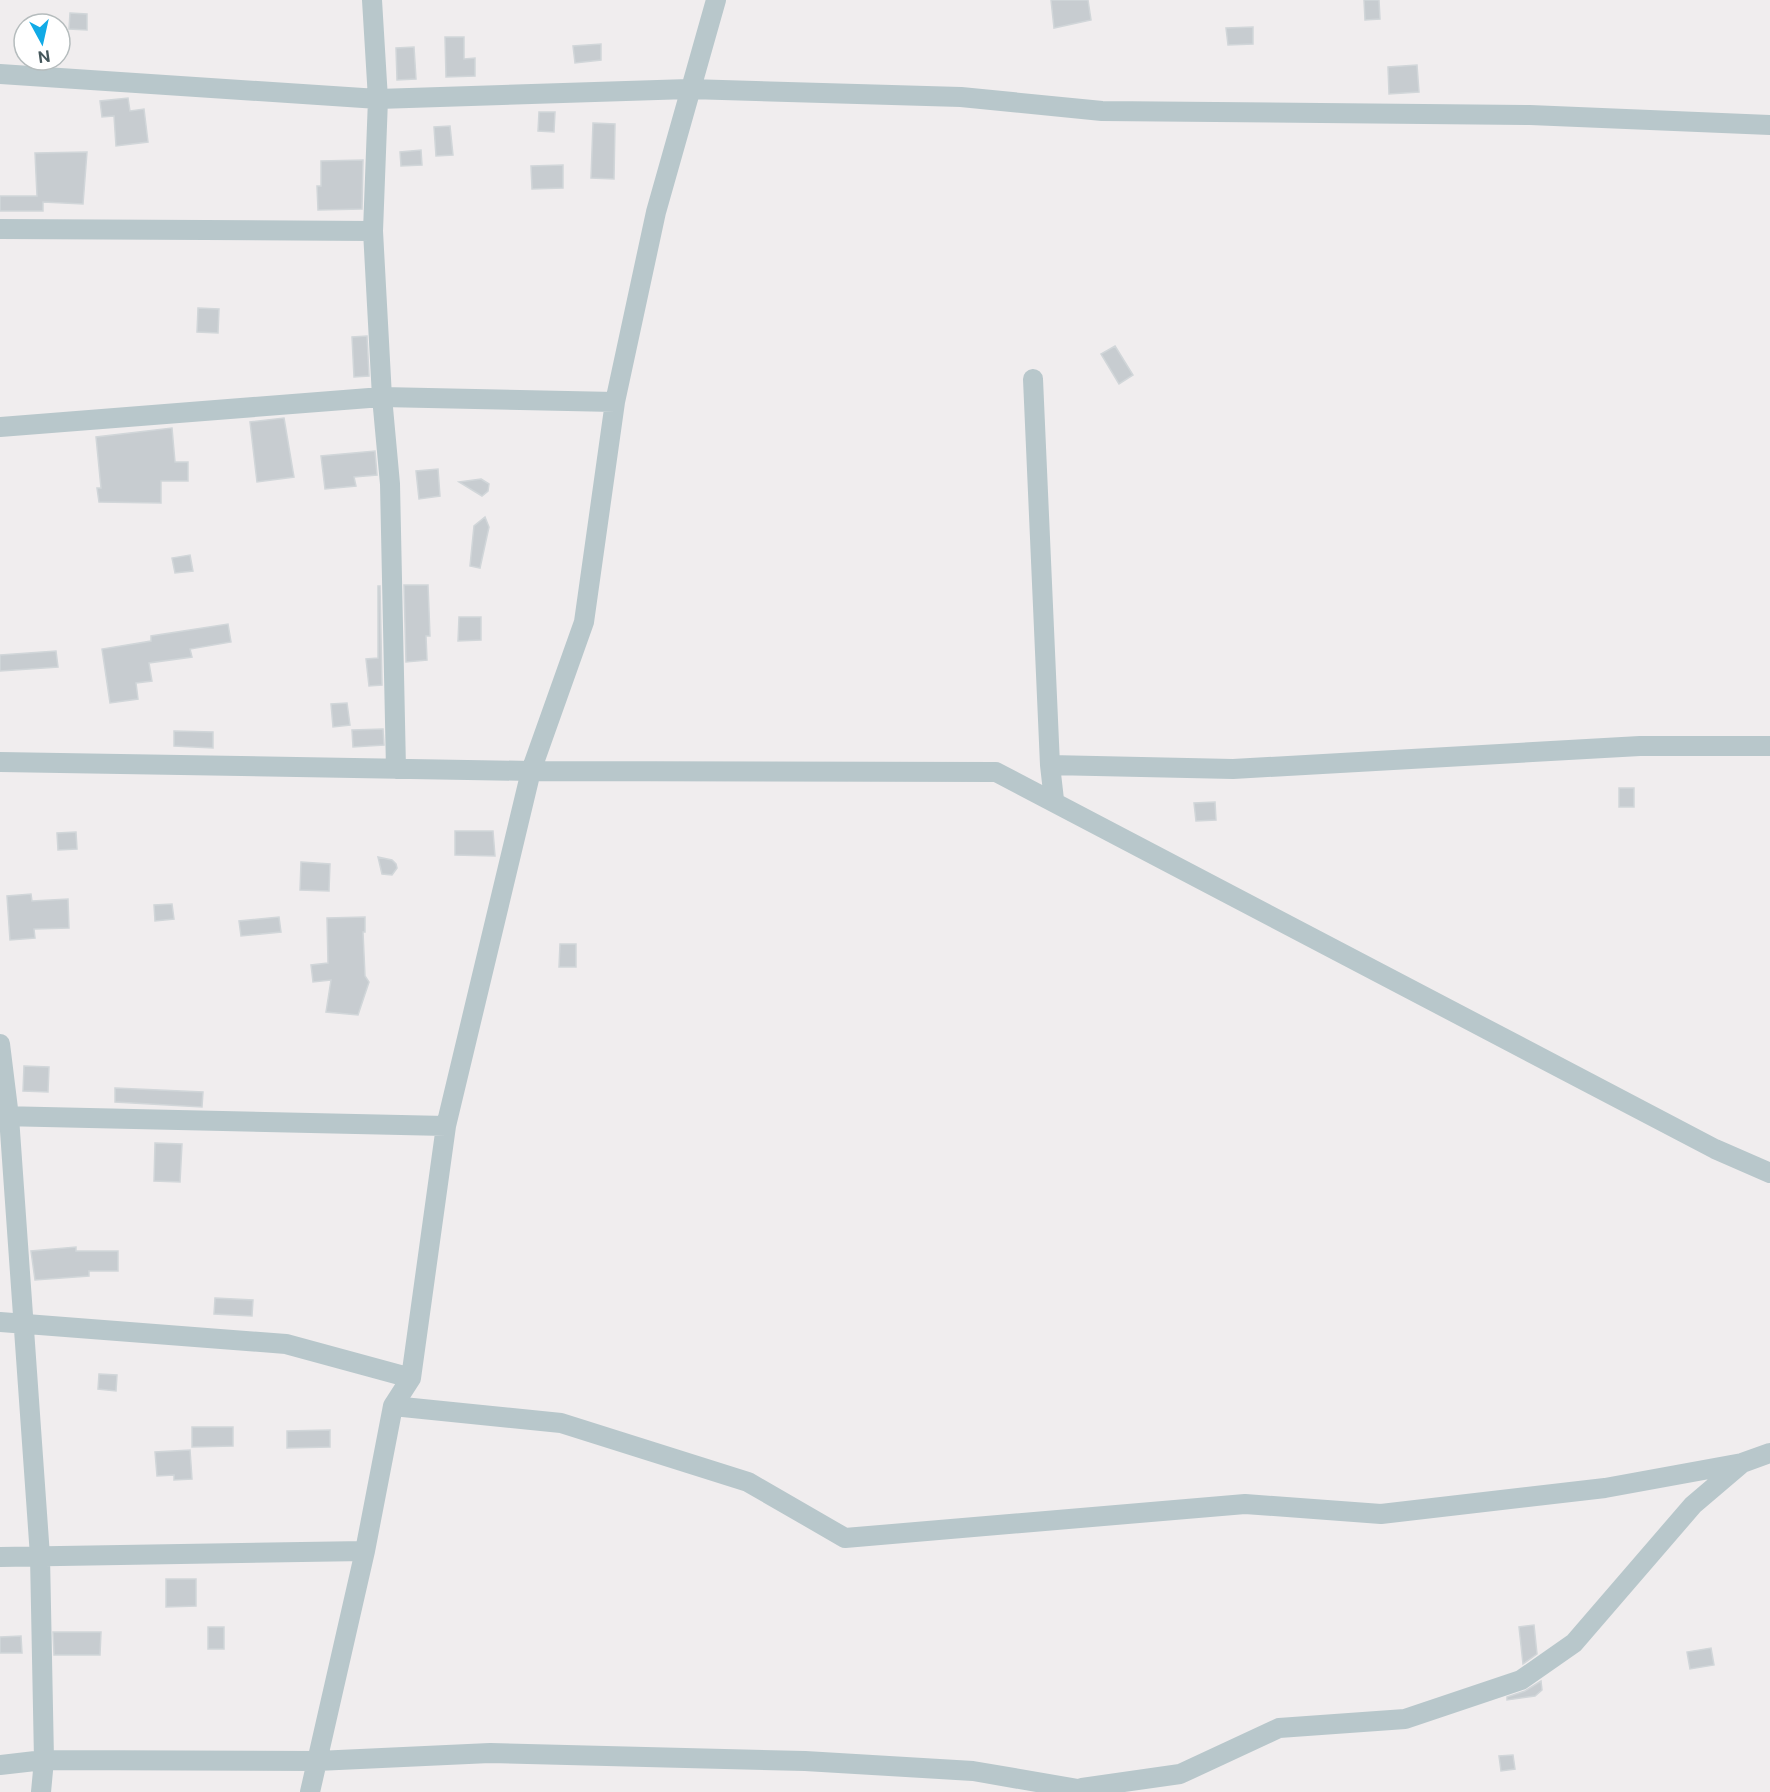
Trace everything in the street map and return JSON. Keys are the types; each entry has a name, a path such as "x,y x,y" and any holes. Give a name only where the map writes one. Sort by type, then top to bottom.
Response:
{"street":[{"path":"372,0 378,99 373,231 382,397 390,484 396,769"},
{"path":"310,1792 365,1551 393,1406 411,1378 446,1126 531,771 584,622 615,402 656,212 716,0"},
{"path":"0,74 378,99 689,89 961,97 1102,111 1530,115 1770,125"},
{"path":"0,229 373,231"},
{"path":"1033,379 1050,765 1054,800"},
{"path":"0,427 382,397 615,402"},
{"path":"1050,765 1233,769 1640,746 1770,746"},
{"path":"0,762 531,771 996,772 1054,800 1715,1149 1770,1173"},
{"path":"0,1044 4,1116 24,1323 40,1556 44,1760 41,1792"},
{"path":"4,1116 446,1126"},
{"path":"0,1322 286,1344 411,1378"},
{"path":"393,1406 561,1423 748,1482 845,1538 1245,1504 1381,1514 1605,1488 1742,1463 1770,1453"},
{"path":"0,1765 44,1760 317,1761 490,1754 805,1761 973,1771 1088,1790 1180,1774 1279,1728 1406,1719 1521,1680 1574,1643 1693,1505 1742,1463"},
{"path":"0,1557 365,1551"}],"building":[{"path":"1051,0 1088,0 1091,20 1054,28"},
{"path":"1364,0 1379,0 1380,19 1365,20"},
{"path":"72,13 87,14 87,30 72,29"},
{"path":"1253,27 1253,44 1228,45 1226,28"},
{"path":"445,37 464,37 464,59 475,58 475,76 446,77"},
{"path":"601,44 601,60 575,63 573,46"},
{"path":"414,47 416,79 397,80 396,48"},
{"path":"1417,65 1419,92 1389,94 1388,67"},
{"path":"128,98 130,111 144,109 148,142 116,146 114,116 102,117 100,101"},
{"path":"539,112 555,112 554,132 538,131"},
{"path":"593,123 615,124 614,179 591,178"},
{"path":"450,126 453,155 436,156 434,127"},
{"path":"421,150 422,165 401,166 400,152"},
{"path":"87,152 83,204 43,202 43,211 0,211 0,196 37,196 35,153"},
{"path":"363,160 362,209 318,210 317,186 321,186 321,161"},
{"path":"563,165 563,188 532,189 531,166"},
{"path":"198,308 219,309 218,333 197,332"},
{"path":"367,336 369,376 354,377 352,337"},
{"path":"1115,346 1133,375 1119,384 1101,354"},
{"path":"284,418 294,477 257,482 250,422"},
{"path":"172,428 175,462 188,462 188,481 161,481 161,503 99,502 97,488 101,488 96,437"},
{"path":"375,451 377,475 354,477 356,486 325,489 321,456"},
{"path":"438,469 440,496 419,499 416,471"},
{"path":"481,479 489,484 488,491 482,496 459,482"},
{"path":"485,517 489,527 480,568 470,566 474,526"},
{"path":"190,555 193,571 175,573 172,558"},
{"path":"404,585 428,585 430,636 426,636 427,660 406,662"},
{"path":"378,586 380,586 382,685 369,686 366,659 378,658"},
{"path":"459,617 481,617 481,640 458,641"},
{"path":"228,624 231,642 190,649 192,657 149,663 152,681 136,683 138,699 110,703 102,649 151,641 151,636"},
{"path":"56,651 58,667 0,671 0,655"},
{"path":"347,703 350,725 333,727 331,704"},
{"path":"383,729 384,745 353,747 352,730"},
{"path":"174,731 213,732 213,748 174,746"},
{"path":"1619,788 1634,788 1634,807 1619,807"},
{"path":"1215,802 1216,820 1196,821 1194,803"},
{"path":"455,831 493,831 495,856 455,855"},
{"path":"76,832 77,849 58,850 57,833"},
{"path":"378,857 392,860 396,864 397,868 392,875 382,874"},
{"path":"301,862 330,864 329,891 300,890"},
{"path":"31,894 32,901 68,899 69,928 34,929 35,938 10,940 7,896"},
{"path":"172,904 174,919 155,921 154,905"},
{"path":"279,917 281,932 241,936 239,921"},
{"path":"365,917 365,932 363,932 365,976 369,982 358,1015 326,1012 331,980 313,982 311,965 328,963 327,918"},
{"path":"560,944 576,944 576,967 559,967"},
{"path":"24,1066 49,1067 48,1092 23,1091"},
{"path":"115,1088 203,1092 202,1107 115,1102"},
{"path":"155,1143 182,1144 180,1182 154,1181"},
{"path":"76,1247 76,1251 118,1251 118,1271 89,1271 89,1276 35,1280 31,1251"},
{"path":"215,1298 253,1300 252,1316 214,1314"},
{"path":"99,1374 117,1375 116,1391 98,1389"},
{"path":"192,1427 233,1427 233,1446 192,1447"},
{"path":"330,1430 330,1447 287,1448 287,1431"},
{"path":"190,1450 192,1479 174,1480 174,1475 157,1476 155,1452"},
{"path":"166,1579 196,1579 196,1606 166,1607"},
{"path":"1534,1625 1537,1654 1523,1664 1519,1627"},
{"path":"208,1627 224,1627 224,1649 208,1649"},
{"path":"53,1632 101,1632 100,1655 54,1655"},
{"path":"21,1636 22,1653 0,1653 0,1637"},
{"path":"1711,1648 1714,1665 1690,1669 1687,1652"},
{"path":"1541,1681 1542,1690 1535,1696 1507,1700 1507,1697 1525,1691"},
{"path":"1513,1755 1515,1769 1501,1771 1499,1756"}]}
